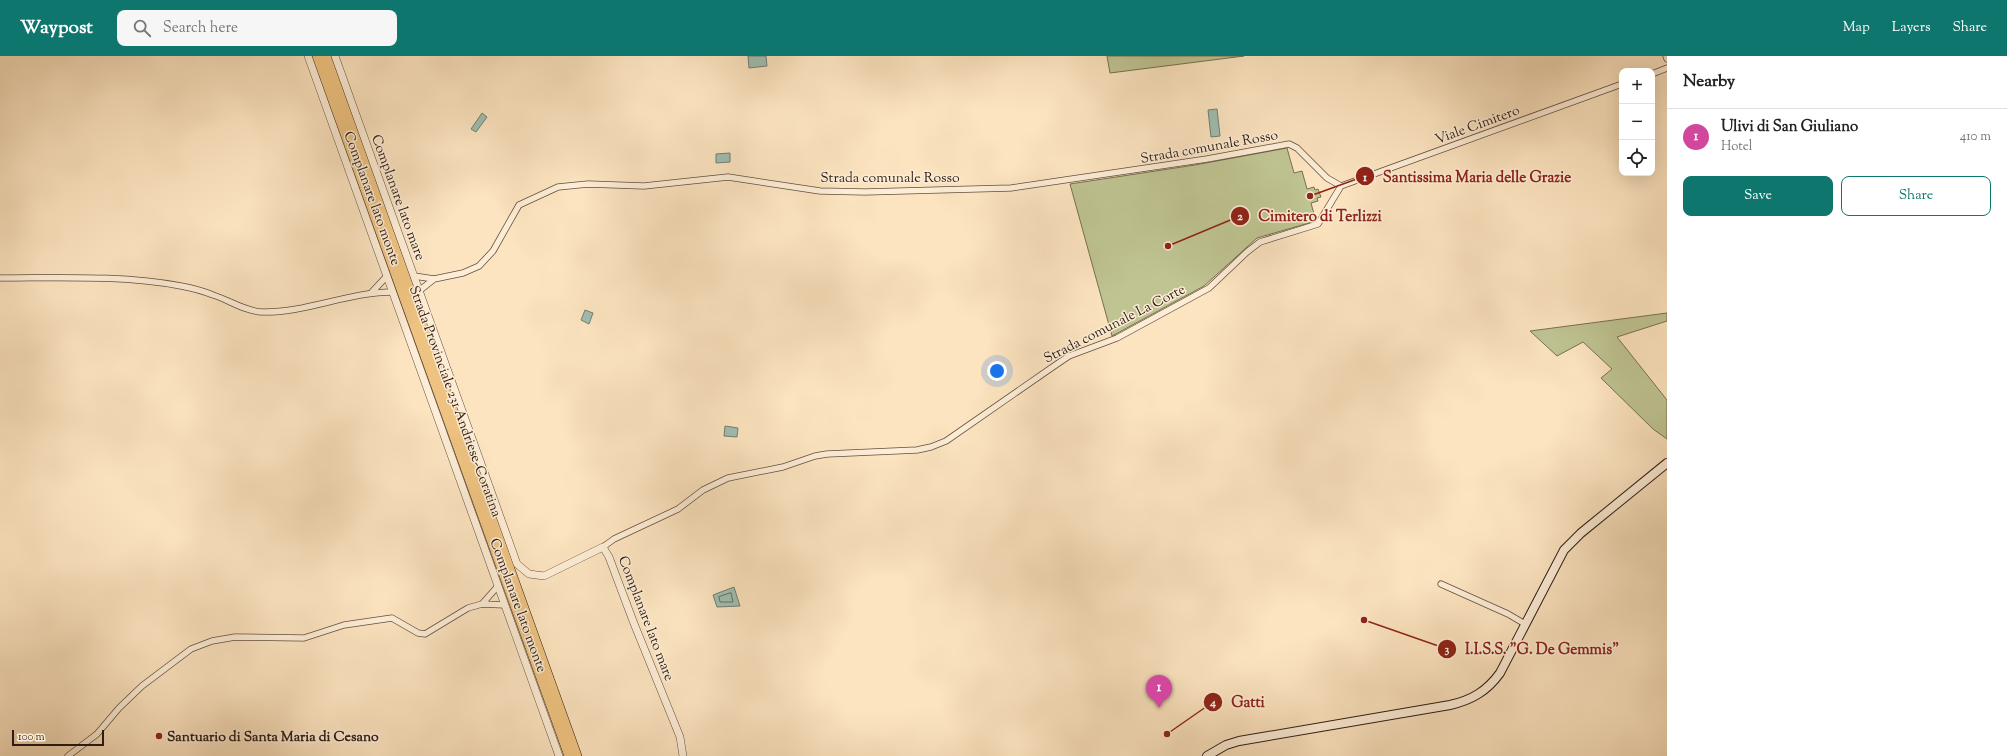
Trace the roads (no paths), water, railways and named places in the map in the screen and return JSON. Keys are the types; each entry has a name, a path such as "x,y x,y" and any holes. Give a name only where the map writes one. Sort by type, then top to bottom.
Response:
{"highway":[{"name":"Strada Provinciale 231 Andriese-Coratina","path":"317,56 568,756"},
{"name":"Strada Provinciale 231 Andriese-Coratina","path":"326,56 577,756"}],"main road":[{"path":"1207,756 1226,745 1239,741 1450,705 1470,700 1483,692 1498,676 1564,550 1581,533 1667,463"}],"street":[{"name":"Complanare lato monte","path":"308,56 559,756"},
{"name":"Complanare lato mare","path":"335,56 517,564 529,574 544,576 603,547 609,557 633,621 676,725 682,742 683,756"},
{"path":"1655,73 1667,68"},
{"name":"Viale Cimitero","path":"1341,186 1619,85"},
{"name":"Strada comunale Rosso","path":"414,276 434,279 463,273 482,264 493,251 519,205 558,186 588,184 644,186 728,177 820,190 865,192 1010,188 1207,160 1289,144 1297,148 1327,178 1341,186"},
{"name":"Strada comunale La Corte","path":"603,547 614,539 678,509 702,490 728,478 783,467 821,455 917,450 939,444 1069,356 1117,338 1209,288 1260,242 1311,227 1320,220 1341,186"},
{"path":"372,292 387,276"},
{"path":"0,278 79,278 146,281 182,286 208,293 243,308 260,312 308,307 372,292 393,292"},
{"name":"Strada comunale Rosso","path":"419,292 434,279"},
{"path":"1441,584 1508,614 1525,624"},
{"path":"482,604 498,586"},
{"path":"68,756 97,734 119,708 142,686 192,649 201,645 222,639 250,636 304,638 344,626 392,618 418,633 425,634 458,613 482,604 505,605"}],"water":[{"path":"748,56 766,56 767,66 749,68"},
{"path":"1217,109 1220,136 1211,137 1208,110"},
{"path":"482,113 487,117 476,132 471,129"},
{"path":"730,153 730,162 716,163 716,154"},
{"path":"585,310 593,313 589,324 581,320"},
{"path":"725,426 738,428 737,437 724,436"},
{"path":"734,587 740,606 717,607 713,595"}],"place":[{"name":"Santissima Maria delle Grazie","path":"1310,196"},
{"name":"Cimitero di Terlizzi","path":"1168,246"},
{"name":"I.I.S.S. \"G. De Gemmis\"","path":"1364,620"},
{"name":"Ulivi di San Giuliano","path":"1159,708"},
{"name":"Gatti","path":"1167,734"},
{"name":"Santuario di Santa Maria di Cesano","path":"159,736"}]}
